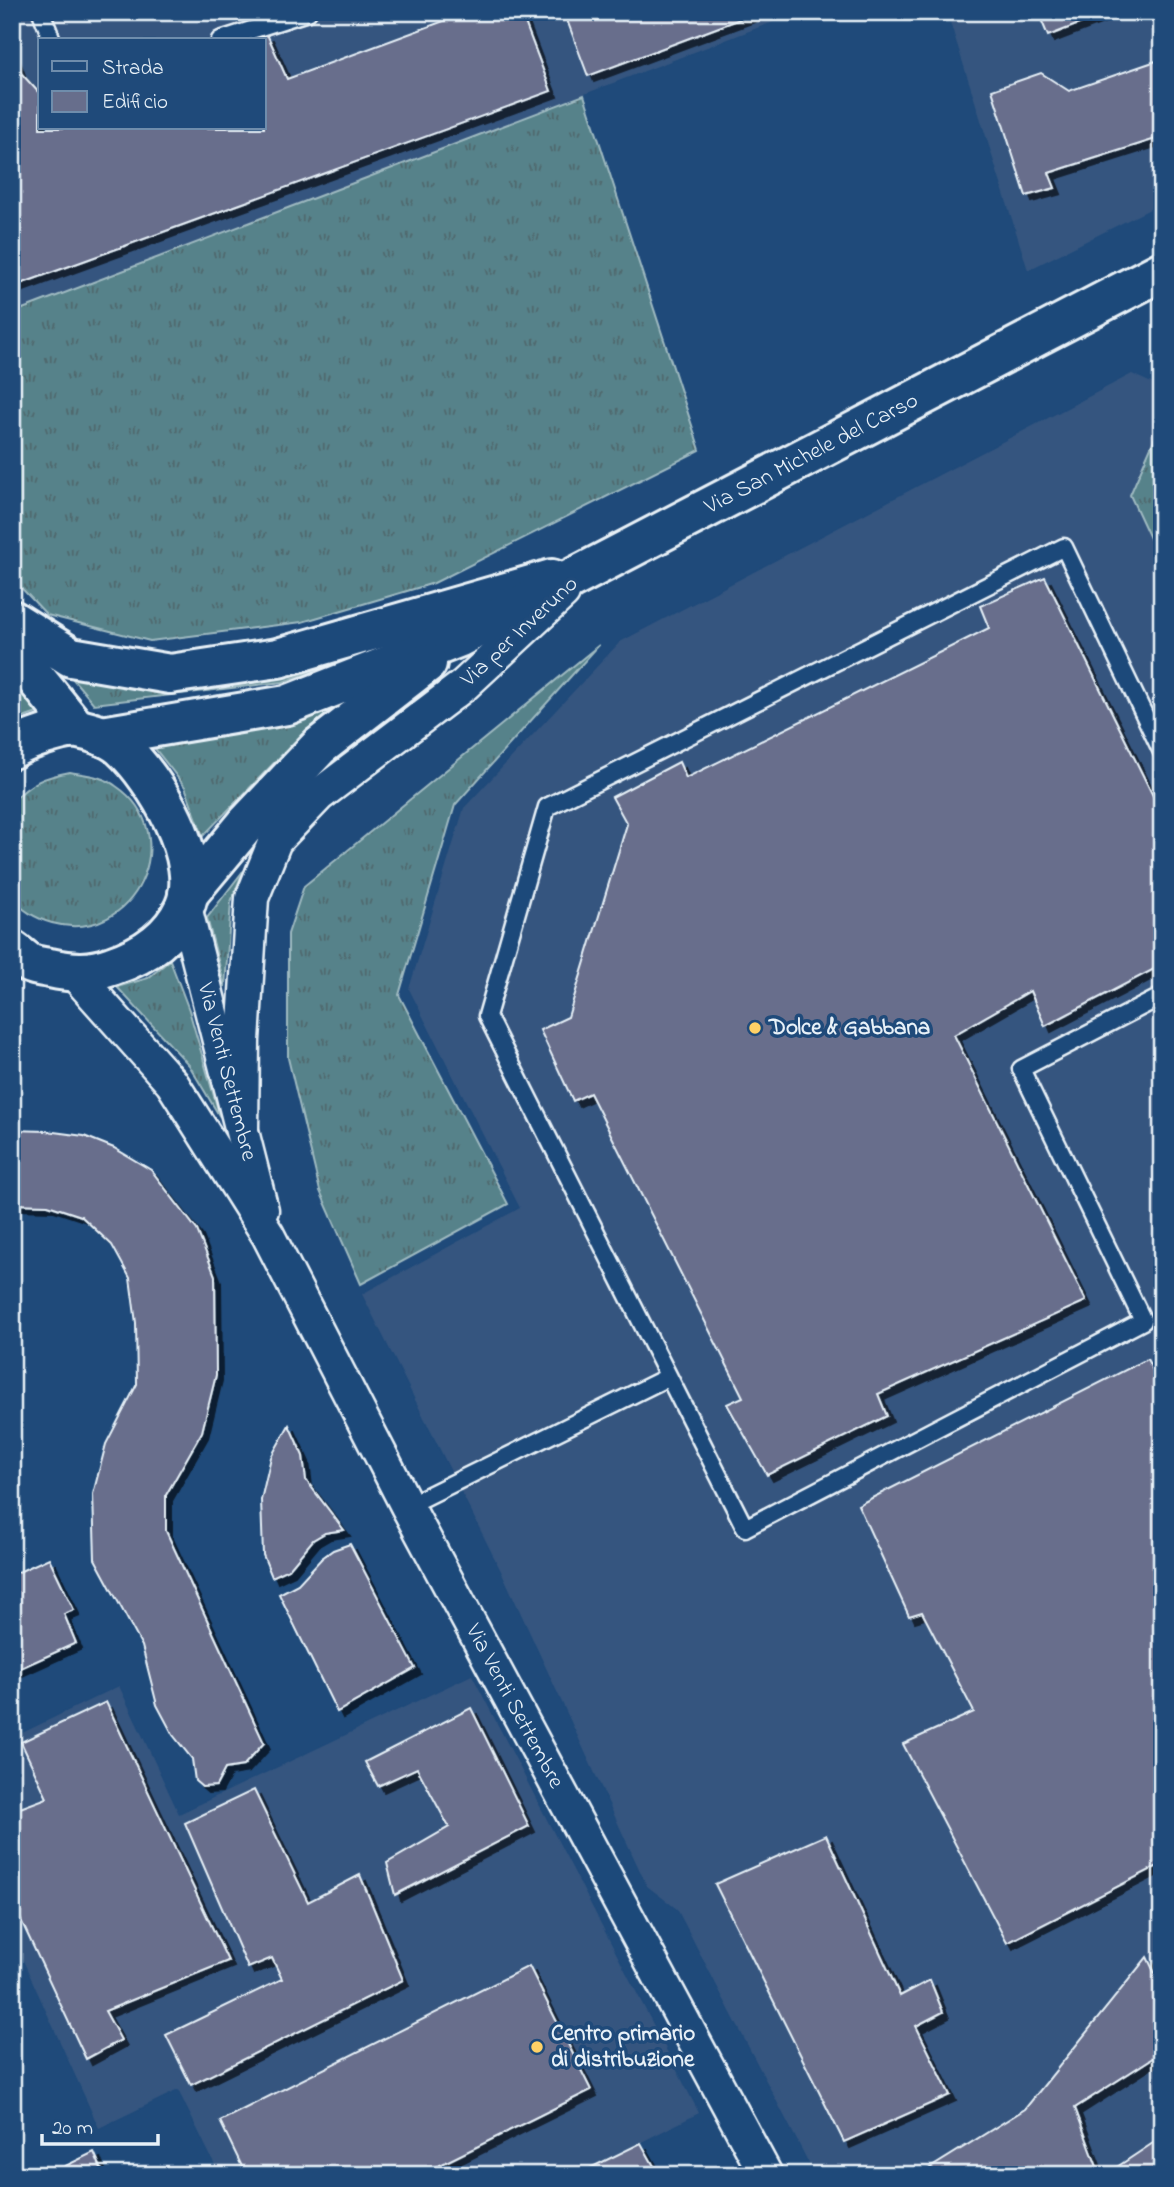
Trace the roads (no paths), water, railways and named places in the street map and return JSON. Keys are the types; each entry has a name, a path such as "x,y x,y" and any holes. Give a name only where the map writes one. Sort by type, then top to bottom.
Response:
{"main road":[{"name":"Via San Michele del Carso","path":"460,637 1162,271"},
{"name":"Via per Inveruno","path":"12,620 71,657 170,674 278,658 591,567"},
{"name":"Via per Inveruno","path":"12,749 25,741 287,705 460,637"},
{"name":"Via per Inveruno","path":"74,973 96,972 139,957 172,929 186,900 247,822 320,746 460,637"},
{"path":"12,649 89,732 120,746 149,779 180,833 188,868 186,900"},
{"path":"19,961 74,973"}],"street":[{"name":"Via per Inveruno","path":"242,1129 243,1040 251,898 275,841 319,795 464,685 591,567"},
{"name":"Via Venti Settembre","path":"186,900 268,1235"},
{"name":"Via Venti Settembre","path":"74,973 172,1083 268,1235 407,1506 766,2175"}],"lane":[{"path":"41,12 50,38"},
{"path":"226,38 308,12"},
{"path":"1162,752 1064,547 547,807 487,1016 745,1528 1143,1321 1021,1069 1162,996"},
{"path":"407,1506 668,1377"}],"place":[{"name":"Dolce & Gabbana","path":"755,1028"},
{"name":"Centro primario di distribuzione","path":"537,2047"}]}
